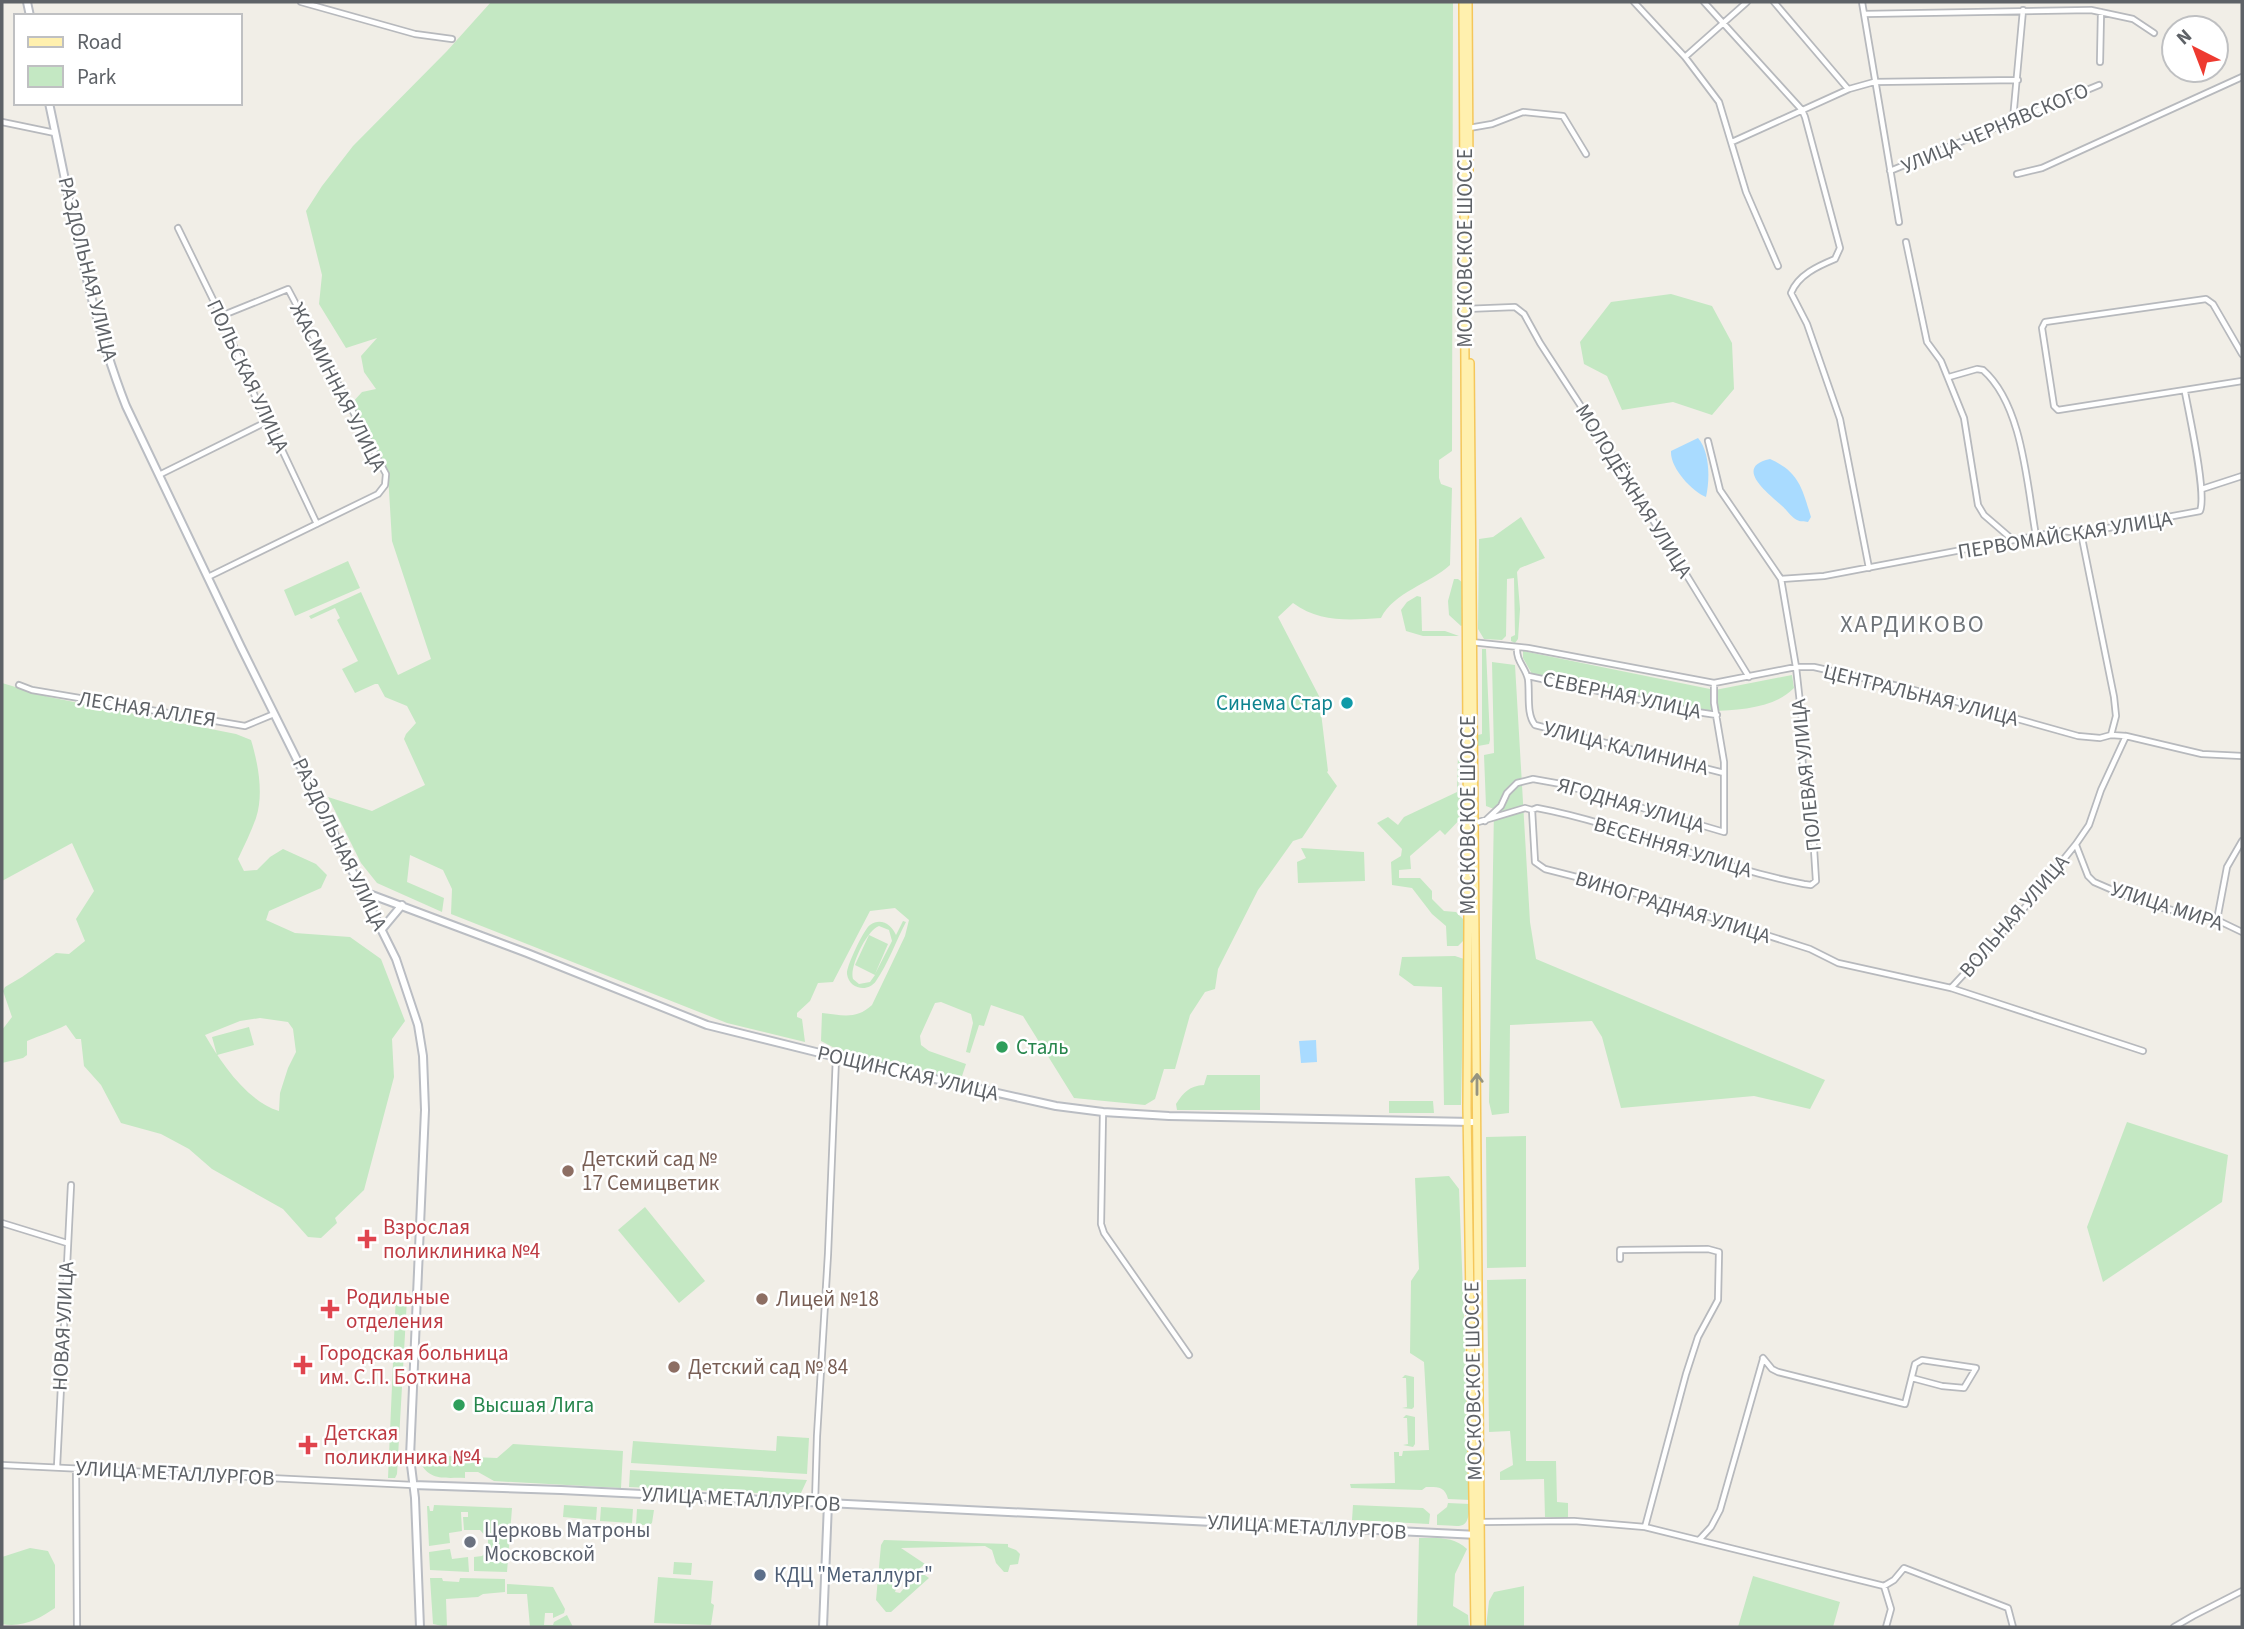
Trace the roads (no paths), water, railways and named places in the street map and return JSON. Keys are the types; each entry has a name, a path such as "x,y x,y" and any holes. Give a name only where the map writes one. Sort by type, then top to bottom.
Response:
{"main road":[{"name":"МОСКОВСКОЕ ШОССЕ","path":"1463,2 1470,642 1467,1122 1478,1522"},
{"name":"МОСКОВСКОЕ ШОССЕ","path":"1468,2 1468,309"},
{"name":"РАЗДОЛЬНАЯ УЛИЦА","path":"49,105 98,328 126,406 207,578 365,892 401,971 418,1025 423,1056 425,1110 410,1457 414,1485 420,1627"},
{"name":"МОСКОВСКОЕ ШОССЕ","path":"1470,642 1479,823 1478,1522 1475,1627"},
{"name":"РОЩИНСКАЯ УЛИЦА","path":"365,892 706,1025 1056,1106 1169,1116 1477,1122"},
{"path":"382,929 401,905"},
{"name":"УЛИЦА МЕТАЛЛУРГОВ","path":"414,1485 1477,1535"},
{"path":"823,1627 828,1503"},
{"name":"МОСКОВСКОЕ ШОССЕ","path":"1477,1535 1481,1627"}],"street":[{"path":"301,2 415,34 452,40"},
{"path":"1634,2 1685,57 1719,102 1746,192 1778,266"},
{"path":"1704,2 1802,110 1840,248 1835,259 1808,273 1792,288 1791,293 1807,324 1840,419 1869,568"},
{"path":"1685,57 1747,2"},
{"path":"1774,2 1849,89"},
{"path":"1862,2 1899,222"},
{"path":"2004,11 2005,2"},
{"path":"2013,119 2023,10"},
{"path":"1864,14 2091,10 2133,19 2154,33"},
{"path":"2100,62 2101,12"},
{"path":"2017,174 2042,168 2242,77"},
{"path":"1732,142 1849,89 1874,82 2018,80"},
{"name":"УЛИЦА ЧЕРНЯВСКОГО","path":"1890,171 2099,85"},
{"path":"1469,128 1492,124 1523,112 1563,116 1586,154"},
{"path":"2,122 55,133"},
{"name":"ПОЛЬСКАЯ УЛИЦА","path":"178,228 221,316 266,422 275,435 317,524"},
{"path":"1906,243 1927,342 1941,361 1960,407 1968,438 1978,505 1984,515 2014,540"},
{"name":"ЖАСМИННАЯ УЛИЦА","path":"221,316 288,289 386,474 385,485 378,494 317,524"},
{"path":"2242,354 2211,300 2206,299 2045,323 2042,328 2054,405 2058,410 2242,381"},
{"name":"МОЛОДЁЖНАЯ УЛИЦА","path":"1468,309 1515,307 1524,314 1540,344 1621,468 1749,677"},
{"path":"1949,377 1977,369 1983,370 1997,387 2014,418 2036,536"},
{"path":"2185,391 2202,489 2242,476"},
{"path":"158,475 266,422"},
{"path":"1708,441 1720,490 1781,579"},
{"name":"ПЕРВОМАЙСКАЯ УЛИЦА","path":"1781,579 1824,576 2062,531 2081,533 2195,514 2200,512 2203,506 2202,489"},
{"path":"207,578 317,524"},
{"path":"2081,533 2116,716 2111,735"},
{"name":"ПОЛЕВАЯ УЛИЦА","path":"1781,579 1796,667 1806,802 1813,833 1815,883"},
{"name":"ЦЕНТРАЛЬНАЯ УЛИЦА","path":"1470,642 1517,646 1714,683 1796,667 1814,667 1907,688 2078,736 2126,736 2202,754 2242,756"},
{"path":"1517,646 1517,659 1527,676"},
{"name":"СЕВЕРНАЯ УЛИЦА","path":"1527,676 1717,715"},
{"name":"УЛИЦА КАЛИНИНА","path":"1527,676 1530,715 1535,725 1724,773"},
{"path":"1714,683 1714,703 1723,750 1724,773"},
{"name":"ЛЕСНАЯ АЛЛЕЯ","path":"19,685 32,690 245,726 274,714"},
{"name":"ВОЛЬНАЯ УЛИЦА","path":"1951,988 2017,917 2076,844 2089,825 2101,790 2126,736"},
{"name":"ЯГОДНАЯ УЛИЦА","path":"1479,823 1501,806 1512,786 1525,780 1538,779 1724,832 1724,773"},
{"name":"ВЕСЕННЯЯ УЛИЦА","path":"1479,823 1525,808 1537,808 1757,873 1804,884 1815,883"},
{"name":"ВИНОГРАДНАЯ УЛИЦА","path":"1532,810 1535,859 1537,864 1545,869 1612,886 1810,949 1838,963 1951,988 2143,1051"},
{"path":"2217,920 2227,867 2242,841"},
{"name":"УЛИЦА МИРА","path":"2076,844 2091,880 2145,904 2217,920 2242,932"},
{"path":"815,1503 836,1057"},
{"path":"1103,1112 1101,1224 1104,1233 1189,1354"},
{"name":"НОВАЯ УЛИЦА","path":"57,1467 71,1185"},
{"path":"2,1223 67,1243"},
{"path":"1620,1259 1620,1251 1708,1249 1719,1252 1718,1300 1698,1337 1645,1527"},
{"path":"1699,1540 1711,1527 1720,1510 1763,1358 1778,1372 1905,1404 1915,1364 1922,1360 1976,1368 1964,1388 1912,1378"},
{"name":"УЛИЦА МЕТАЛЛУРГОВ","path":"2,1465 414,1485"},
{"path":"76,1468 77,1627"},
{"path":"1478,1522 1574,1521 1645,1527 1884,1586 1905,1568 2008,1608 2013,1627"},
{"path":"1884,1586 1891,1609 1886,1627"},
{"path":"2174,1627 2242,1591"}],"water":[{"path":"1698,438 1705,451 1708,466 1706,497 1694,490 1683,478 1674,465 1671,451"},
{"path":"1770,459 1787,469 1798,482 1811,517 1808,522 1798,521 1793,517 1757,480 1754,468"},
{"path":"1316,1040 1317,1062 1301,1063 1299,1041"}],"place":[{"name":"Синема Стар","path":"1347,703"},
{"name":"Сталь","path":"1002,1047"},
{"name":"Детский сад № 17 Семицветик","path":"568,1171"},
{"name":"Взрослая поликлиника №4","path":"367,1239"},
{"name":"Лицей №18","path":"762,1299"},
{"name":"Родильные отделения","path":"330,1309"},
{"name":"Городская больница им. С.П. Боткина","path":"303,1365"},
{"name":"Детский сад № 84","path":"674,1367"},
{"name":"Высшая Лига","path":"459,1405"},
{"name":"Детская поликлиника №4","path":"308,1445"},
{"name":"Церковь Матроны Московской","path":"470,1542"},
{"name":"КДЦ \"Металлург\"","path":"760,1575"}],"district":[{"name":"ХАРДИКОВО","path":"1913,624"}]}
